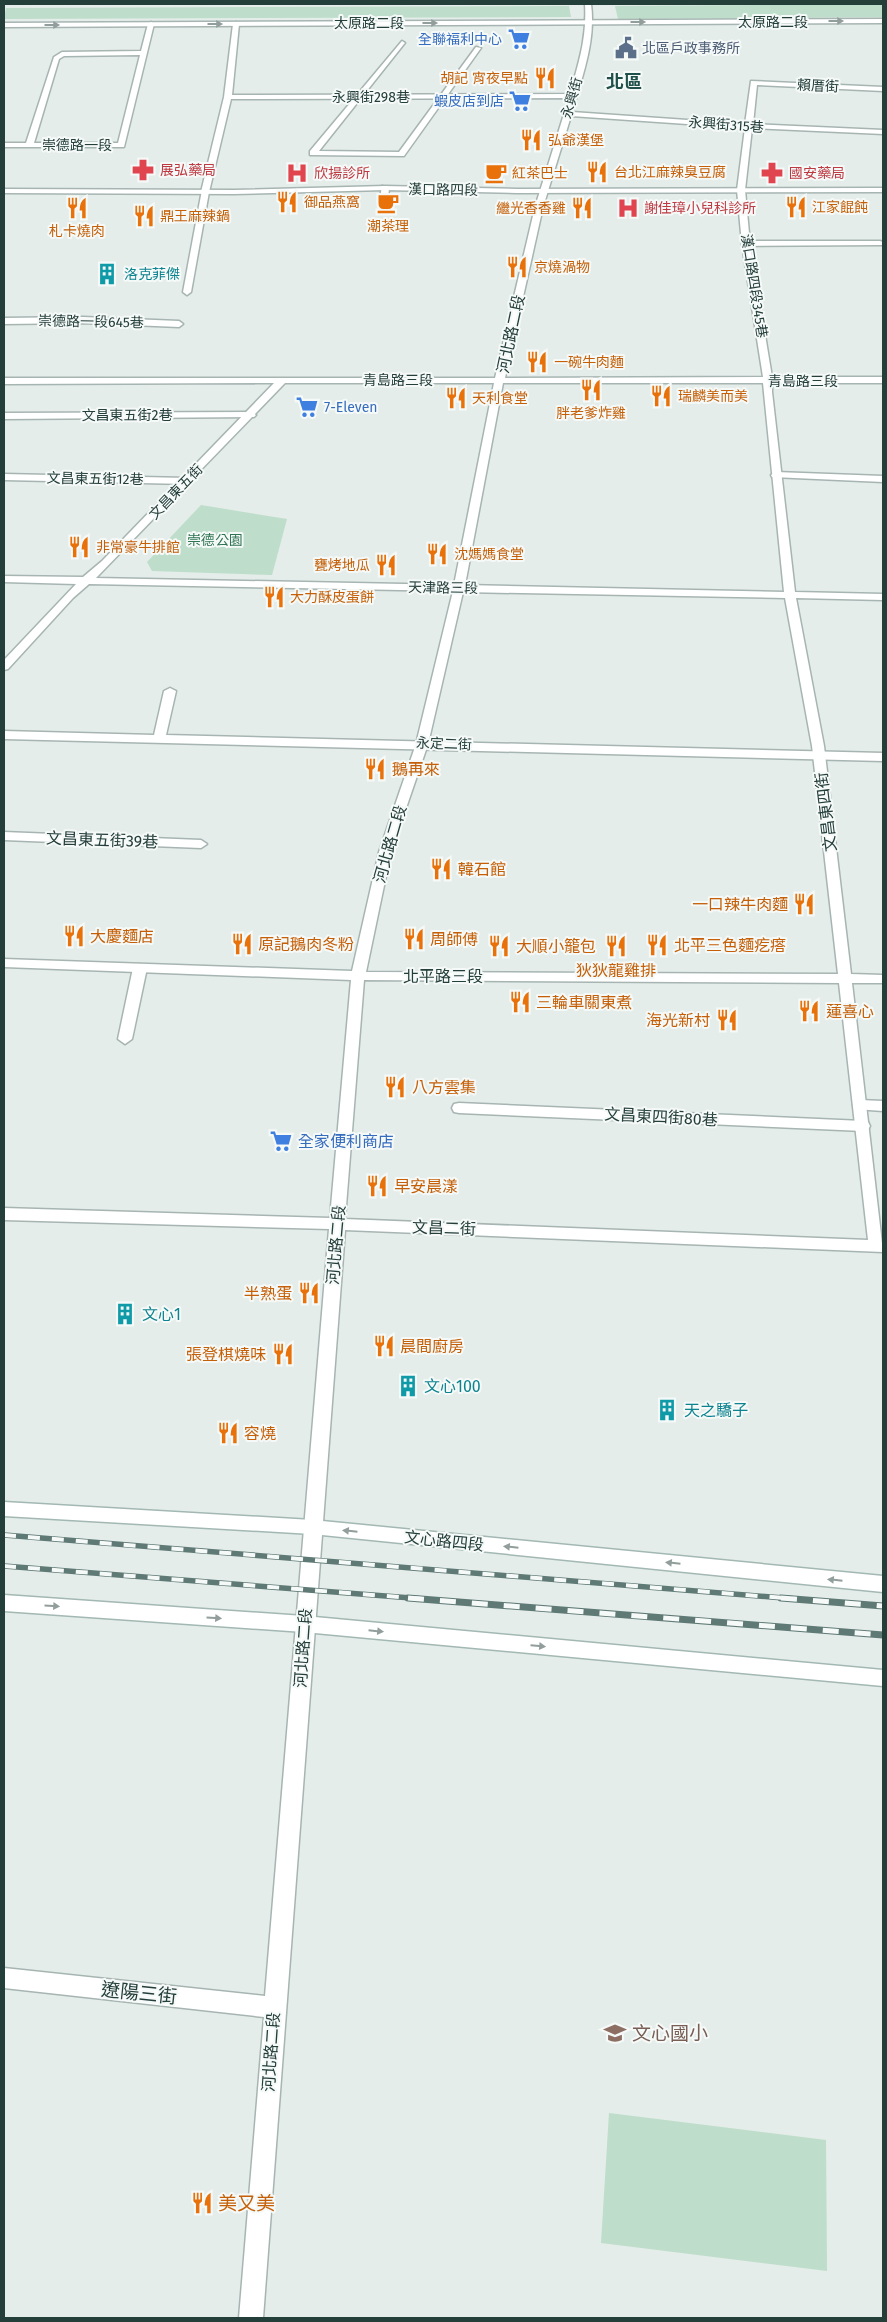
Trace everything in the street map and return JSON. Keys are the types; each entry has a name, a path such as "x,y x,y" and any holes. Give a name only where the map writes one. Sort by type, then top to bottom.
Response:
{"street":[{"name":"永興街","path":"544,191 587,44 590,22 588,4"},
{"name":"太原路二段","path":"4,25 883,21"},
{"name":"崇德路一段","path":"4,145 121,145 151,24"},
{"path":"187,292 205,192 228,98 236,24"},
{"path":"402,43 313,152 401,154 445,96 478,48"},
{"name":"崇德路一段","path":"29,145 56,58 62,54 144,53"},
{"name":"賴厝街","path":"754,83 883,89"},
{"name":"漢口路四段345巷","path":"754,83 741,190 746,244 768,372 767,381"},
{"name":"永興街298巷","path":"228,98 573,96"},
{"name":"永興街315巷","path":"568,114 749,126 883,132"},
{"path":"384,188 384,198"},
{"name":"漢口路四段","path":"4,191 205,192 384,188 544,191 883,190"},
{"name":"河北路二段","path":"251,2318 304,1624 358,976 384,852 422,744 459,589 501,380 544,191"},
{"path":"746,244 880,244"},
{"name":"崇德路一段645巷","path":"4,321 83,320 179,324"},
{"name":"文昌東五街","path":"4,667 69,596 88,580 187,481 283,380"},
{"name":"青島路三段","path":"4,381 883,380"},
{"name":"文昌東四街","path":"767,381 790,595 820,755 860,1104 880,1245"},
{"name":"文昌東五街2巷","path":"4,416 251,414"},
{"path":"776,475 883,479"},
{"name":"文昌東五街12巷","path":"4,477 187,481"},
{"name":"天津路三段","path":"4,579 883,596"},
{"path":"160,737 170,692"},
{"name":"永定二街","path":"4,735 160,737 883,757"},
{"name":"文昌東五街39巷","path":"4,836 201,844"},
{"name":"北平路三段","path":"4,963 358,976 883,979"},
{"path":"126,1039 140,968"},
{"path":"860,1104 883,1106"},
{"name":"文昌東四街80巷","path":"459,1108 863,1126"},
{"name":"文昌二街","path":"4,1214 338,1224 880,1245"},
{"name":"文心路四段","path":"4,1509 312,1527 883,1584"},
{"path":"4,1603 304,1624 883,1678"},
{"name":"遼陽三街","path":"4,1978 275,2008"}],"green space":[{"path":"883,4 883,17 618,19 615,6"},
{"path":"569,6 571,17 4,19 6,8"},
{"name":"崇德公園","path":"201,505 287,519 272,575 152,571 147,562"},
{"path":"609,2113 826,2140 827,2271 601,2243"}],"railway":[{"path":"4,1535 796,1599"},
{"path":"4,1566 424,1599"},
{"path":"408,1598 883,1635"},
{"path":"781,1598 883,1606"}],"place":[{"name":"全聯福利中心","path":"519,39"},
{"name":"北區戶政事務所","path":"626,48"},
{"name":"胡記 宵夜早點","path":"545,78"},
{"name":"蝦皮店到店","path":"520,101"},
{"name":"弘爺漢堡","path":"531,140"},
{"name":"展弘藥局","path":"143,170"},
{"name":"台北江麻辣臭豆腐","path":"597,172"},
{"name":"欣揚診所","path":"297,173"},
{"name":"紅茶巴士","path":"496,173"},
{"name":"國安藥局","path":"772,173"},
{"name":"御品燕窩","path":"287,202"},
{"name":"潮茶理","path":"388,203"},
{"name":"江家餛飩","path":"796,207"},
{"name":"札卡燒肉","path":"77,208"},
{"name":"繼光香香雞","path":"582,208"},
{"name":"謝佳璋小兒科診所","path":"628,208"},
{"name":"鼎王麻辣鍋","path":"144,216"},
{"name":"京燒渦物","path":"517,267"},
{"name":"洛克菲傑","path":"107,274"},
{"name":"一碗牛肉麵","path":"537,362"},
{"name":"胖老爹炸雞","path":"591,390"},
{"name":"瑞麟美而美","path":"661,396"},
{"name":"天利食堂","path":"456,398"},
{"name":"7-Eleven","path":"307,407"},
{"name":"非常豪牛排館","path":"79,547"},
{"name":"沈媽媽食堂","path":"437,554"},
{"name":"甕烤地瓜","path":"386,565"},
{"name":"大力酥皮蛋餅","path":"274,597"},
{"name":"鵝再來","path":"375,769"},
{"name":"韓石館","path":"441,869"},
{"name":"一口辣牛肉麵","path":"804,904"},
{"name":"大慶麵店","path":"74,936"},
{"name":"周師傅","path":"414,939"},
{"name":"原記鵝肉冬粉","path":"242,944"},
{"name":"北平三色麵疙瘩","path":"657,945"},
{"name":"大順小籠包","path":"499,946"},
{"name":"狄狄龍雞排","path":"616,946"},
{"name":"三輪車關東煮","path":"520,1002"},
{"name":"蓮喜心","path":"809,1011"},
{"name":"海光新村","path":"727,1020"},
{"name":"八方雲集","path":"395,1087"},
{"name":"全家便利商店","path":"281,1141"},
{"name":"早安晨漾","path":"377,1186"},
{"name":"半熟蛋","path":"309,1293"},
{"name":"文心1","path":"125,1314"},
{"name":"晨間廚房","path":"384,1346"},
{"name":"張登棋燒味","path":"283,1354"},
{"name":"文心100","path":"408,1386"},
{"name":"天之驕子","path":"667,1410"},
{"name":"容燒","path":"228,1433"},
{"name":"文心國小","path":"615,2033"},
{"name":"美又美","path":"202,2203"}],"district":[{"name":"北區","path":"624,82"}]}
